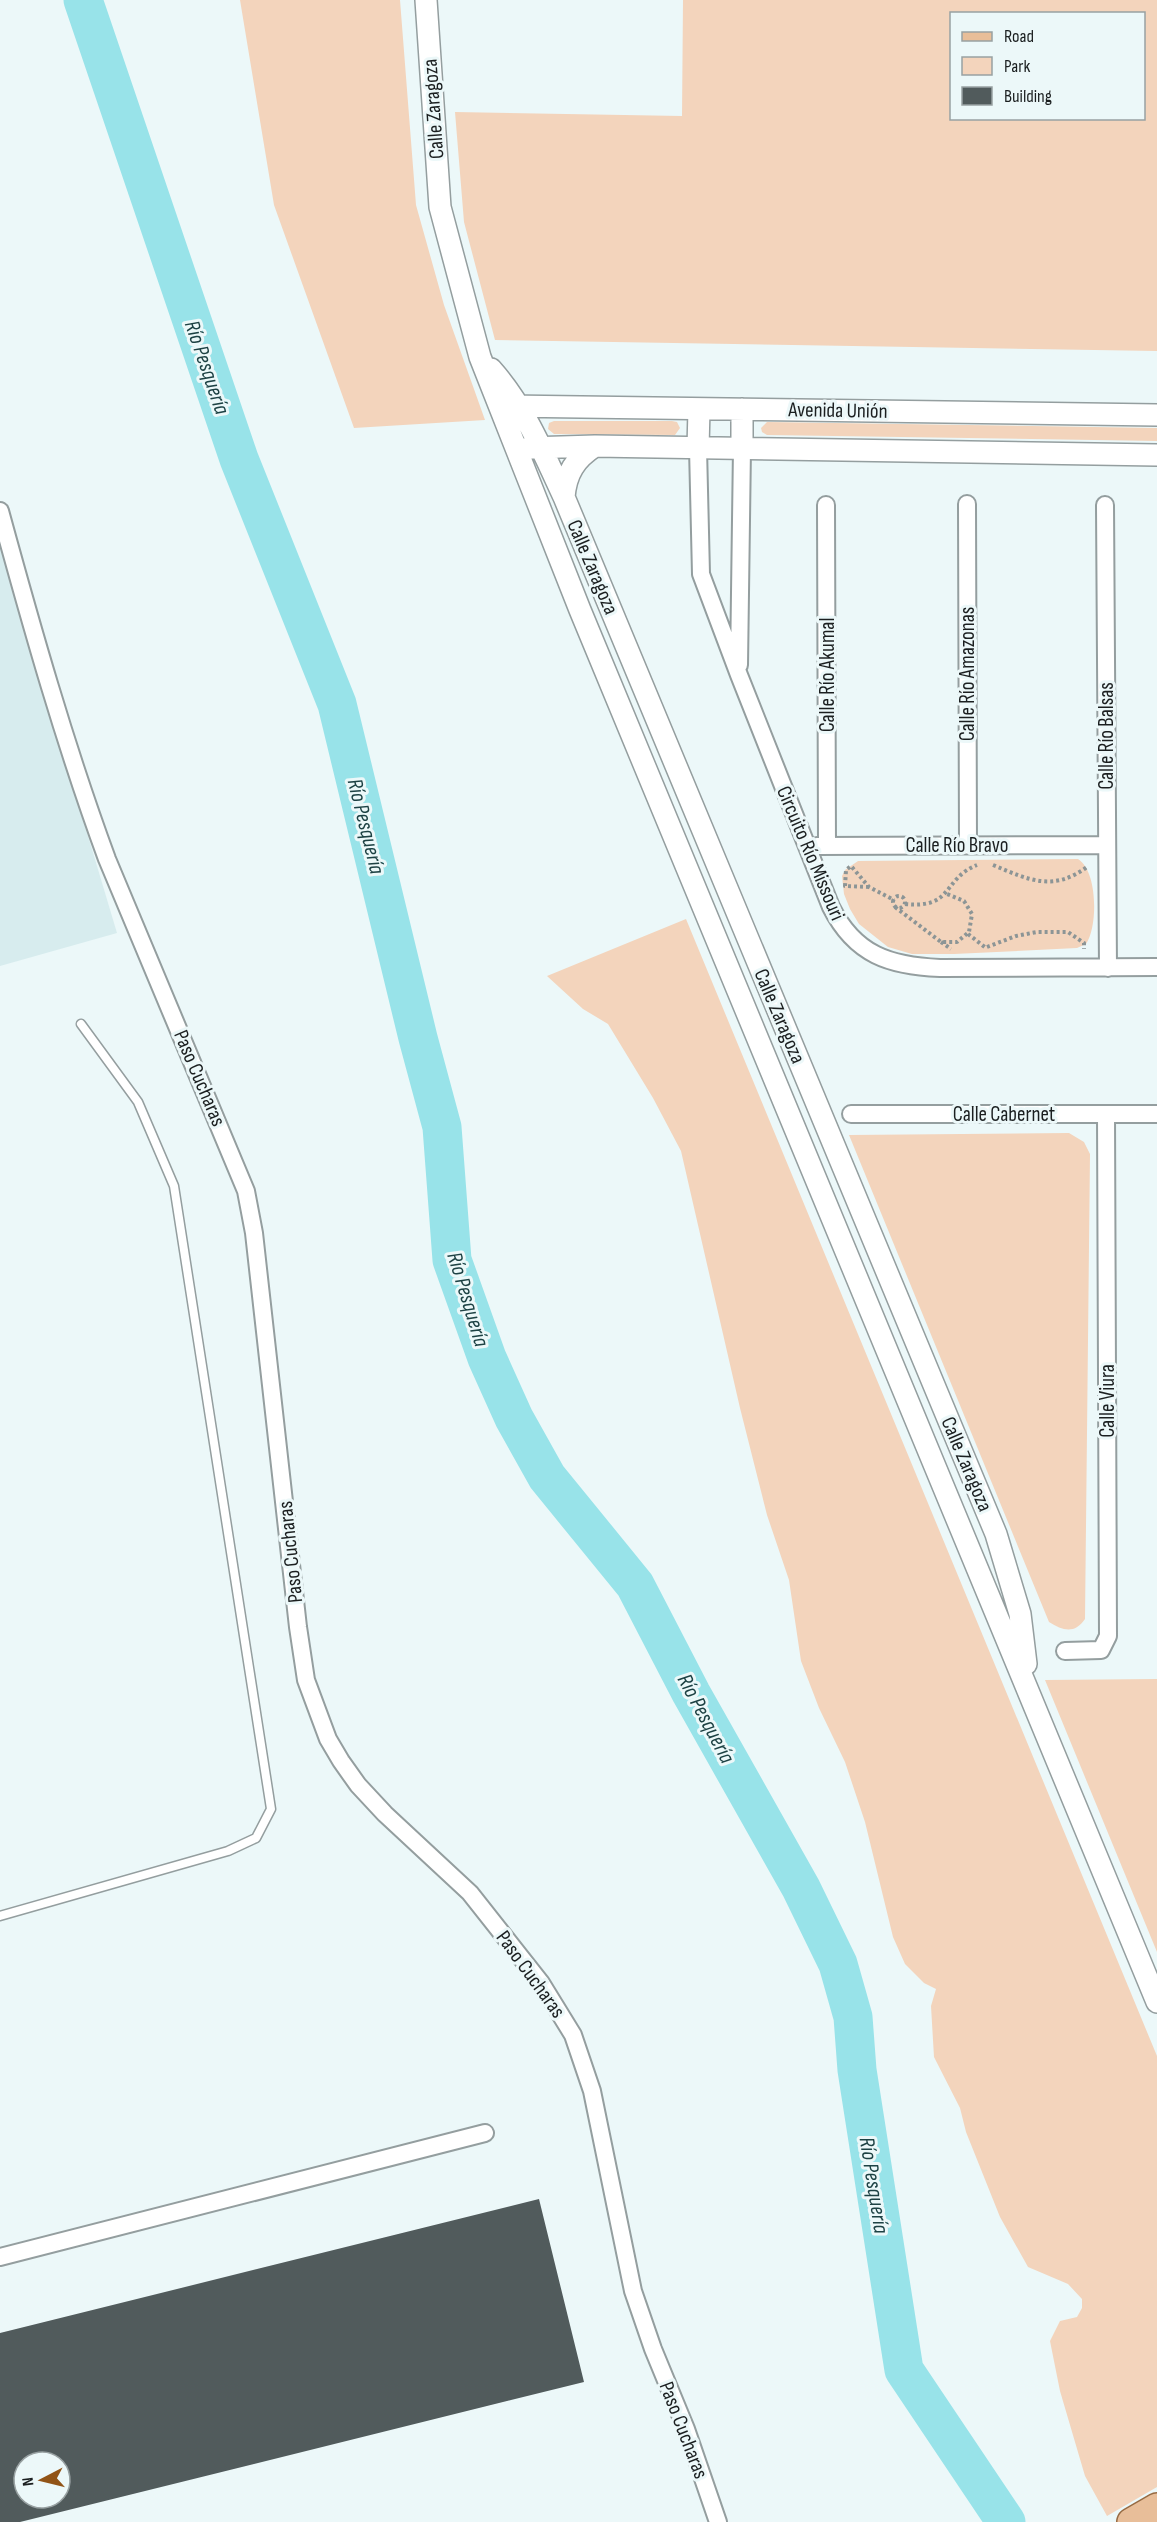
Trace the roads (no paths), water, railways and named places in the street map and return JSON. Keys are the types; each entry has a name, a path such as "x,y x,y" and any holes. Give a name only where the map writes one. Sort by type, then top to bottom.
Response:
{"main road":[{"path":"1131,2522 1157,2507"}],"street":[{"name":"Calle Zaragoza","path":"426,0 440,207 480,357 509,406 541,447 564,497 996,1534 1020,1614 1030,1694"},
{"name":"Calle Zaragoza","path":"509,406 516,448 580,610 1157,2002"},
{"name":"Avenida Unión","path":"509,406 1157,415"},
{"path":"699,409 699,448"},
{"path":"742,409 742,448"},
{"name":"Avenida Unión","path":"516,448 595,446 1157,455"},
{"path":"564,497 565,481 572,466 595,446"},
{"name":"Circuito Río Missouri","path":"699,448 701,574 738,675 837,920 860,945 881,958 908,966 934,968 1157,967"},
{"name":"Circuito Río Missouri","path":"738,675 742,448"},
{"name":"Calle Río Amazonas","path":"967,504 968,845"},
{"name":"Calle Río Akumal","path":"826,505 827,846"},
{"name":"Calle Río Balsas","path":"1105,505 1108,968"},
{"name":"Paso Cucharas","path":"0,511 63,728 95,825 246,1191 254,1233 298,1627 306,1680 317,1714 332,1747 358,1785 470,1893 541,1983 573,2035 592,2091 633,2291 653,2349 686,2429 718,2522"},
{"name":"Calle Río Bravo","path":"807,846 1107,845"},
{"path":"789,1114 816,1103"},
{"name":"Calle Cabernet","path":"850,1114 1157,1114"},
{"name":"Calle Viura","path":"1065,1651 1101,1650 1108,1636 1106,1114"},
{"path":"0,2257 484,2133"}],"lane":[{"path":"0,1916 228,1851 256,1838 271,1809 174,1186 138,1102 81,1024"}],"waterway":[{"name":"Río Pesquería","path":"83,0 239,459 337,704 418,1038 442,1127 452,1260 487,1358 514,1418 547,1477 635,1585 691,1693 801,1888 838,1964 853,2017 857,2070 904,2370 1006,2522"}]}
